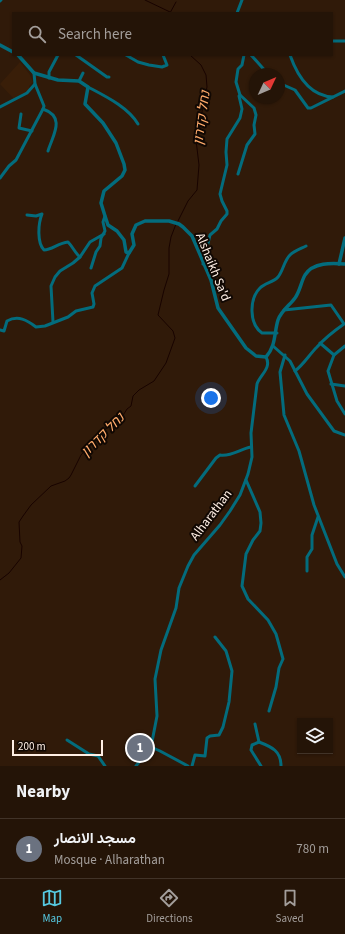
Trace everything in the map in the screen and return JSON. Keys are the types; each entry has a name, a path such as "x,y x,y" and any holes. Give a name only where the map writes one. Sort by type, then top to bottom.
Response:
{"street":[{"path":"237,12 242,0"},
{"path":"333,41 345,41"},
{"path":"0,45 12,51"},
{"path":"19,56 34,73 49,78 79,81 114,101 138,124"},
{"path":"49,78 49,72 57,56"},
{"path":"77,56 101,74 109,77"},
{"path":"128,56 138,62 165,67 167,65 163,56"},
{"path":"203,264 210,235 217,229 220,221 227,214 220,194 227,165 226,152 228,139 240,118 242,109 236,82 238,69 242,65 244,56"},
{"path":"252,56 263,68"},
{"path":"290,56 304,82 315,92 325,97 335,97"},
{"path":"0,178 16,160 44,106 35,84 34,73"},
{"path":"79,81 83,73"},
{"path":"0,107 27,93 35,84"},
{"path":"285,86 295,90 308,108 317,106 345,91"},
{"path":"0,334 7,321 12,318 20,318 36,327 45,326 68,317 76,311 93,306 92,293 95,286 122,268 129,253 126,252 124,240 117,231 108,225 101,203 104,192 122,176 125,170 121,155 115,142 103,123 85,104 88,87"},
{"path":"238,174 247,145 255,134 254,125 256,115 254,108 240,95"},
{"path":"43,109 54,115 57,124 48,151"},
{"path":"21,114 19,128 32,131"},
{"path":"27,215 36,216 42,214 39,232 40,246 44,250 48,250 62,242 68,242 74,247 80,257"},
{"path":"91,268 96,252 100,246 101,238 105,231 103,222 105,216"},
{"name":"Alshaikh Sa'd","path":"129,253 134,245 132,234 136,225 145,222 173,221 179,224 192,236 211,280 218,308 246,348 256,356 266,357"},
{"path":"54,322 51,286 60,271 80,257 90,242 104,234"},
{"path":"339,264 345,238"},
{"path":"277,333 262,333 256,327 253,318 252,304 255,294 261,287 277,278 288,256 306,246"},
{"name":"Alharathan","path":"136,766 151,747 157,716 155,679 161,650 176,608 179,588 194,555 230,511 240,495 246,479 252,457 251,447 253,410 257,384 260,377 268,368 268,361 266,357 271,352 273,346 277,333 278,320 284,310 296,297 306,275 314,266 345,264"},
{"path":"284,310 331,305 344,324 320,343 295,371"},
{"path":"320,343 334,355"},
{"path":"273,346 290,361 307,394 334,431 345,436"},
{"path":"345,346 334,355 328,371 337,401 345,414"},
{"path":"285,355 280,372 284,414 299,451 318,516 337,564 345,577"},
{"path":"331,384 345,386"},
{"path":"195,486 216,458 220,455 226,456 244,448 251,447"},
{"path":"246,479 260,512 261,523 260,531 253,540 246,554 242,586 248,599 268,620 276,634 283,659 279,668 276,687 269,711"},
{"path":"307,571 307,557 312,549 312,535 318,516"},
{"path":"192,766 195,755 205,756 207,738 210,736 219,735 223,727 229,702 232,671 226,651 215,637"},
{"path":"255,724 259,742"},
{"path":"67,740 90,754 98,756 105,766"},
{"path":"261,766 251,750 252,745 259,742 274,748 279,753 282,766"},
{"path":"151,747 188,766"}],"shaded area":[{"path":"20,62 30,75 33,82 29,86 29,90 14,99 0,84"}],"waterway":[{"path":"145,0 170,12"},
{"name":"נחל קדרון","path":"171,12 176,2"},
{"name":"נחל קדרון","path":"178,221 188,201 197,190 199,165 196,140 200,127 207,87 206,75 201,65 191,56"},
{"name":"נחל קדרון","path":"0,580 9,573 21,558 22,546 20,542 19,522 31,505 51,486 69,478 81,455 102,432 108,427 119,422 127,409 131,406 133,396 139,390 154,381 166,363 175,338 173,331 158,315 169,274 169,248 176,224"}],"place":[{"name":"مسجد الانصار","path":"140,748"}]}
